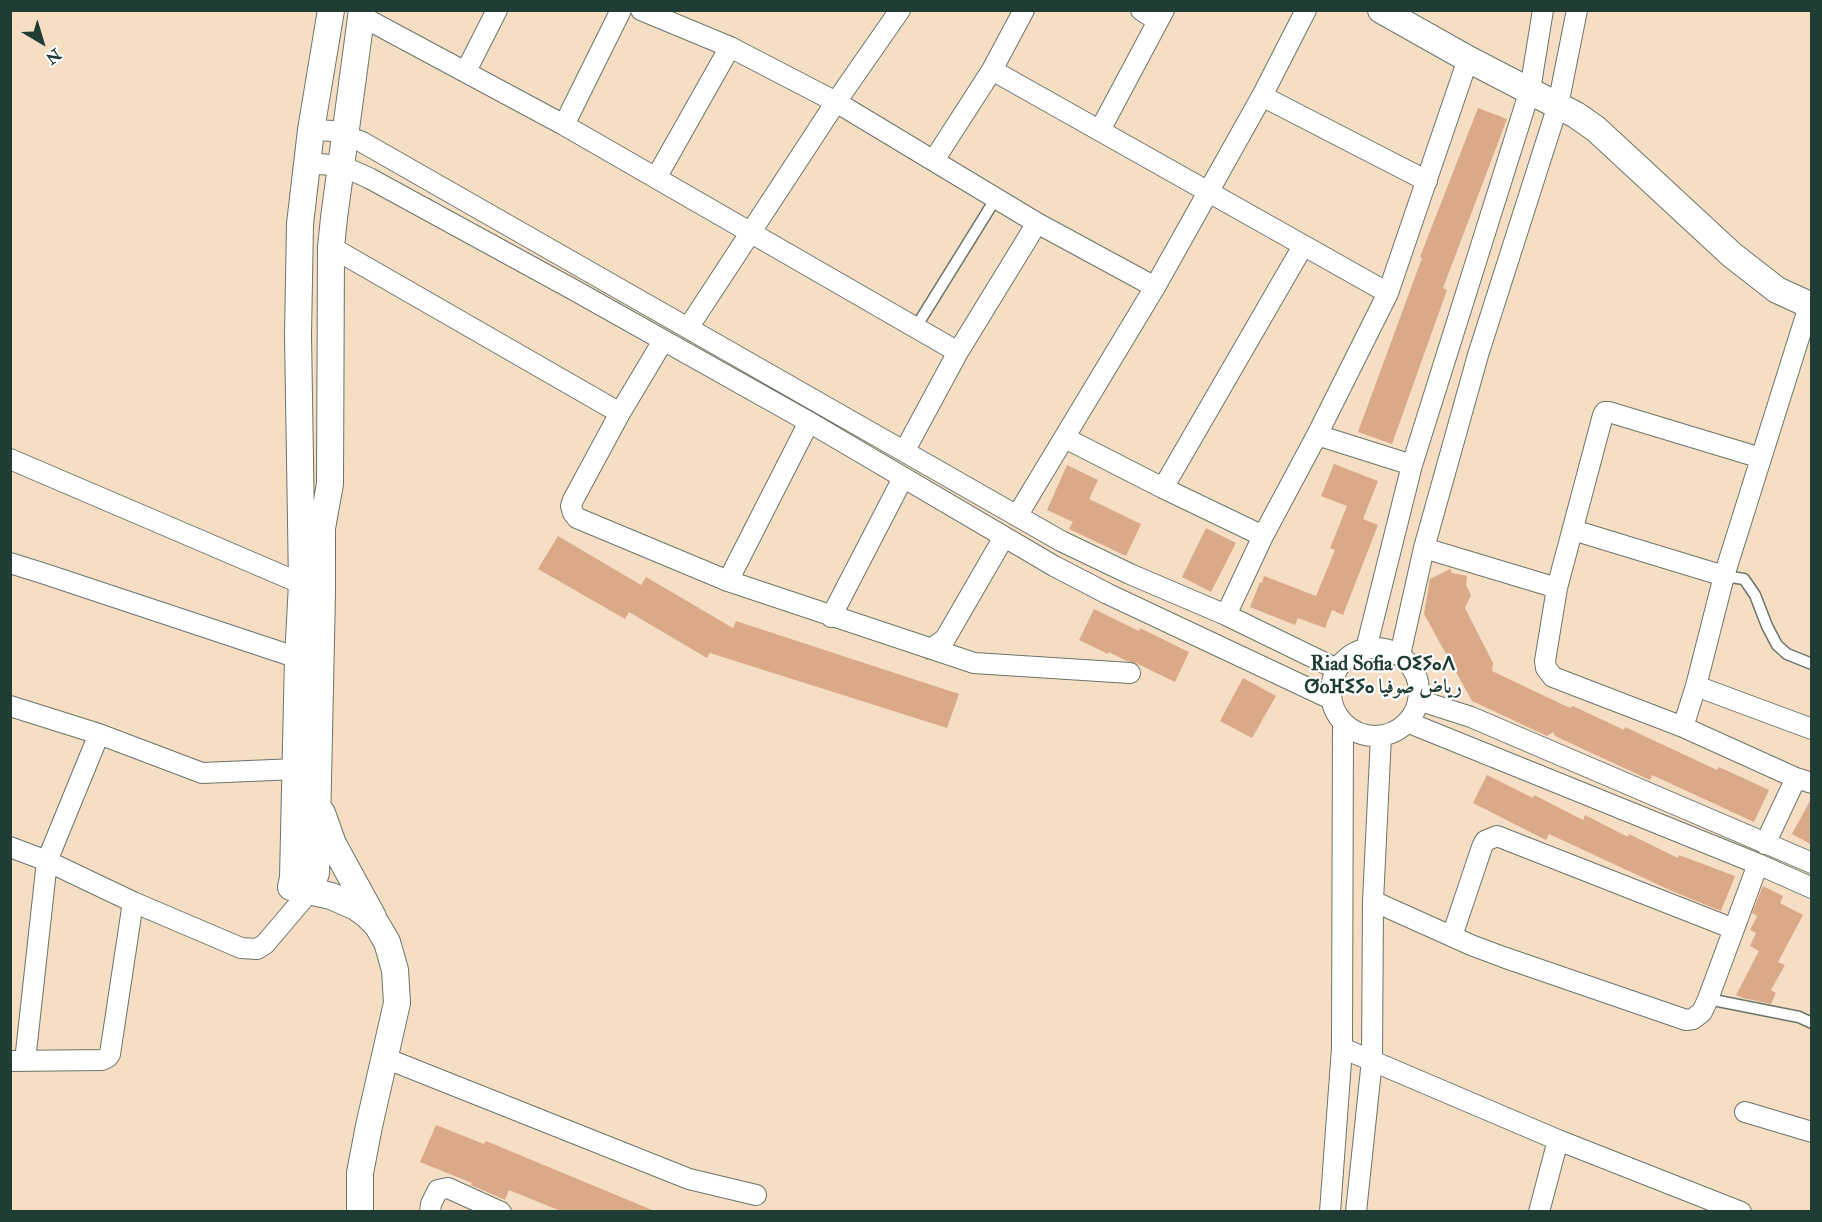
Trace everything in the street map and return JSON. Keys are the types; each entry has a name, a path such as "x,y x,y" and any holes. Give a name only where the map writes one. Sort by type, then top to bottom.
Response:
{"street":[{"path":"10,847 47,861 133,902 241,948 257,949 273,936 301,889 315,873 318,800 312,588 298,280 300,224 311,130 331,10"},
{"path":"466,71 498,10"},
{"path":"564,125 621,10"},
{"path":"641,10 730,47 836,102 1037,222 1155,287"},
{"path":"688,328 836,102 900,10"},
{"path":"934,160 992,70 1024,10"},
{"path":"1100,130 1161,16 1142,10"},
{"path":"1017,516 1209,193 1306,10"},
{"path":"1381,10 1468,59 1558,105 1596,129 1732,255 1777,290 1810,306 1725,576 1683,727"},
{"path":"1365,649 1412,465 1530,90 1544,10"},
{"path":"1400,655 1424,549 1478,355 1558,105 1577,10"},
{"path":"377,925 356,907 331,896 301,889 293,878 298,658 330,484 331,247 362,13 564,125 958,352"},
{"path":"656,178 730,47"},
{"path":"1226,615 1263,536 1317,435 1388,293 1468,59"},
{"path":"992,70 1388,293"},
{"path":"1262,96 1427,181"},
{"path":"311,130 334,131 362,142 1061,541 1226,615 1337,669"},
{"path":"308,163 342,166 369,178 809,422 1054,566 1108,594 1331,699"},
{"path":"904,450 958,352 1037,222"},
{"path":"1164,488 1303,246"},
{"path":"331,247 620,413"},
{"path":"663,341 620,413 573,500 571,506 578,518 728,582 974,663 1130,673"},
{"path":"1761,458 1605,412 1557,588 1545,661 1549,674 1553,677 1683,727 1804,780 1765,844"},
{"path":"728,582 809,422"},
{"path":"1317,435 1412,465"},
{"path":"1065,438 1263,536"},
{"path":"10,459 312,588"},
{"path":"831,617 903,478"},
{"path":"1573,530 1725,576"},
{"path":"931,649 945,639 1004,537"},
{"path":"1424,549 1557,588"},
{"path":"10,563 298,658"},
{"path":"1383,648 1400,655 1412,667 1418,683 1418,700 1414,712 1400,729 1381,736 1368,736 1354,731 1343,723 1335,712 1331,699 1331,683 1337,669 1349,656 1365,649 1383,648"},
{"path":"1696,686 1812,729"},
{"path":"1418,700 1471,717 1812,863"},
{"path":"10,706 99,734 202,773 296,769"},
{"path":"1407,722 1812,888"},
{"path":"1330,1212 1342,1048 1343,723"},
{"path":"99,734 47,861 18,1061 102,1060 110,1054 133,902"},
{"path":"1356,1212 1372,1060 1373,901 1381,736"},
{"path":"318,800 333,844 387,942 394,970 397,1003 360,1173 360,1212"},
{"path":"1452,936 1482,847 1485,841 1497,836 1734,929"},
{"path":"1373,901 1503,957 1686,1020 1698,1016 1708,999 1758,864"},
{"path":"1342,1048 1558,1140 1741,1212"},
{"path":"385,1058 689,1179 756,1195"},
{"path":"1745,1112 1812,1132"},
{"path":"1539,1212 1558,1140"},
{"path":"430,1212 438,1190 448,1188 501,1212"}],"lane":[{"path":"916,327 996,198"},
{"path":"1725,576 1744,579 1755,595 1777,645 1787,654 1812,664"},
{"path":"1708,999 1799,1017 1812,1023"}],"building":[{"path":"1478,108 1507,119 1443,288 1447,290 1392,444 1358,432 1422,258 1420,257"},
{"path":"1334,464 1378,481 1363,519 1378,525 1343,615 1332,610 1325,628 1298,618 1295,625 1250,607 1264,576 1316,596 1335,550 1330,548 1347,506 1321,496"},
{"path":"1067,465 1098,480 1089,499 1141,524 1126,556 1069,529 1073,522 1047,510"},
{"path":"1206,528 1236,543 1211,592 1182,577"},
{"path":"558,536 641,585 646,577 733,628 736,621 959,694 947,728 710,653 707,658 629,612 625,619 538,569"},
{"path":"1450,569 1452,573 1467,576 1466,585 1471,595 1465,608 1493,663 1492,671 1570,708 1573,706 1624,730 1625,727 1717,770 1719,767 1769,790 1754,822 1652,775 1650,780 1555,736 1553,732 1547,736 1472,701 1424,614 1430,579"},
{"path":"1094,609 1189,652 1175,682 1079,640"},
{"path":"1243,678 1276,696 1252,738 1220,721"},
{"path":"1487,775 1533,798 1534,795 1583,820 1585,815 1628,837 1629,834 1678,858 1679,855 1735,876 1721,911 1674,892 1549,834 1546,840 1473,803"},
{"path":"1812,797 1812,845 1792,834"},
{"path":"1763,886 1783,896 1780,903 1803,915 1778,962 1785,965 1771,990 1776,993 1771,1004 1736,995 1759,951 1750,946 1756,933 1750,930 1757,916 1752,913"},
{"path":"436,1125 484,1144 486,1141 657,1212 563,1212 509,1190 505,1200 471,1185 472,1183 420,1162"}],"district":[{"name":"Riad Sofia ⵔⵉⵢⴰⴷ ⵚoⴼⵉⵢⴰ رياض صوفيا","path":"1383,678"}]}
